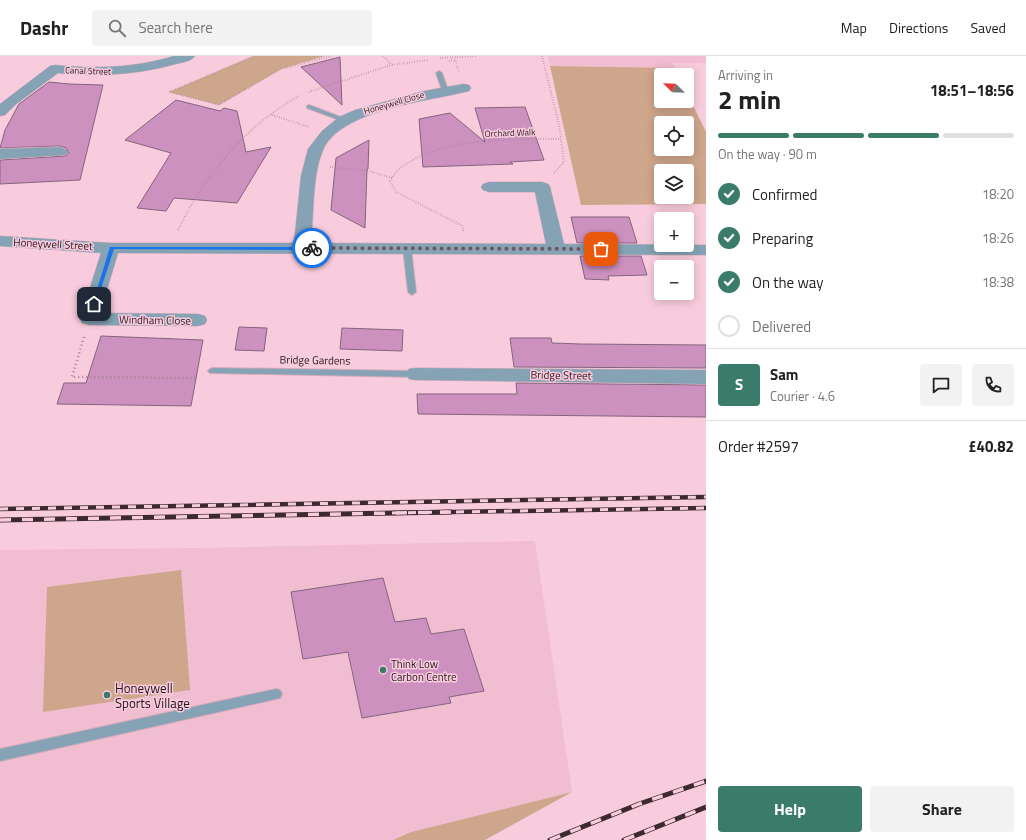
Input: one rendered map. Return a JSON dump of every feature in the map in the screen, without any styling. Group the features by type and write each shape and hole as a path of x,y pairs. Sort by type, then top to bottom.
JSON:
{"street":[{"name":"Canal Street","path":"0,112 10,102 55,69 101,72 125,71 152,67 188,56"},
{"name":"Honeywell Close","path":"302,248 309,176 316,149 327,134 344,120 373,108 445,90 464,88"},
{"path":"0,154 60,152"},
{"path":"489,187 542,187 556,249"},
{"name":"Honeywell Street","path":"0,242 111,248 706,250"},
{"path":"89,319 111,248"},
{"name":"Windham Close","path":"89,319 198,320"},
{"name":"Bridge Street","path":"416,374 706,377"}],"lane":[{"path":"439,73 445,90"},
{"path":"308,107 344,120"},
{"path":"407,248 412,292"},
{"name":"Bridge Gardens","path":"213,370 416,374"},
{"path":"0,755 276,694"}],"path":[{"path":"254,56 169,92 219,105 281,68 332,56"},
{"path":"383,56 391,65"},
{"path":"542,56 559,125 564,162"},
{"path":"271,114 327,134"},
{"name":"Orchard Walk","path":"392,178 398,170 423,155 460,145 491,140 560,138"},
{"path":"312,166 369,171 392,178 390,181 396,192 463,226 466,248"},
{"path":"89,319 72,377 212,378 213,370"}],"shaded area":[{"path":"254,56 325,56 281,69 219,105 169,92"},
{"path":"548,56 706,56 706,63 673,63 675,68 550,66"},
{"path":"550,66 675,68 654,68 654,108 694,107 706,132 706,204 581,205"},
{"name":"Think Low Carbon Centre","path":"535,541 572,792 411,832 393,840 0,840 0,550 197,548"},
{"path":"181,570 190,690 43,712 47,587"},
{"path":"572,792 485,840 393,840 411,832"}],"building":[{"path":"340,57 342,105 301,67"},
{"path":"49,82 103,85 80,180 0,184 0,160 65,156 69,153 66,148 60,146 0,148 5,130 19,104"},
{"path":"176,100 220,111 224,108 237,111 246,152 271,147 237,203 174,198 166,211 137,208 171,153 125,140"},
{"path":"525,107 544,160 510,162 513,164 423,167 419,119 450,113 485,142 475,108"},
{"path":"369,140 365,228 331,210 336,158"},
{"path":"571,217 629,217 637,243 577,243"},
{"path":"580,256 641,256 647,275 608,276 609,280 585,279"},
{"path":"239,327 267,328 264,351 235,350"},
{"path":"342,328 403,330 402,351 340,349"},
{"path":"101,336 203,340 191,406 57,404 64,383 86,383"},
{"path":"510,338 551,338 552,343 706,345 706,368 514,367"},
{"path":"516,383 706,385 706,417 418,414 417,394 517,394"},
{"path":"383,578 395,622 426,618 431,634 464,629 484,691 449,697 451,703 362,718 348,652 303,659 291,592"}],"railway":[{"path":"0,509 706,497"},
{"path":"418,513 706,508"},
{"path":"418,513 451,512"},
{"path":"392,513 418,513"},
{"path":"0,520 418,513"},
{"path":"550,840 639,804 706,781"},
{"path":"624,840 706,807"}],"way so far":[{"path":"312,248 601,249"}],"place":[{"name":"Think Low Carbon Centre","path":"383,670"},
{"name":"Honeywell Sports Village","path":"107,695"}],"route":[{"path":"94,304 111,248 312,248"}]}
